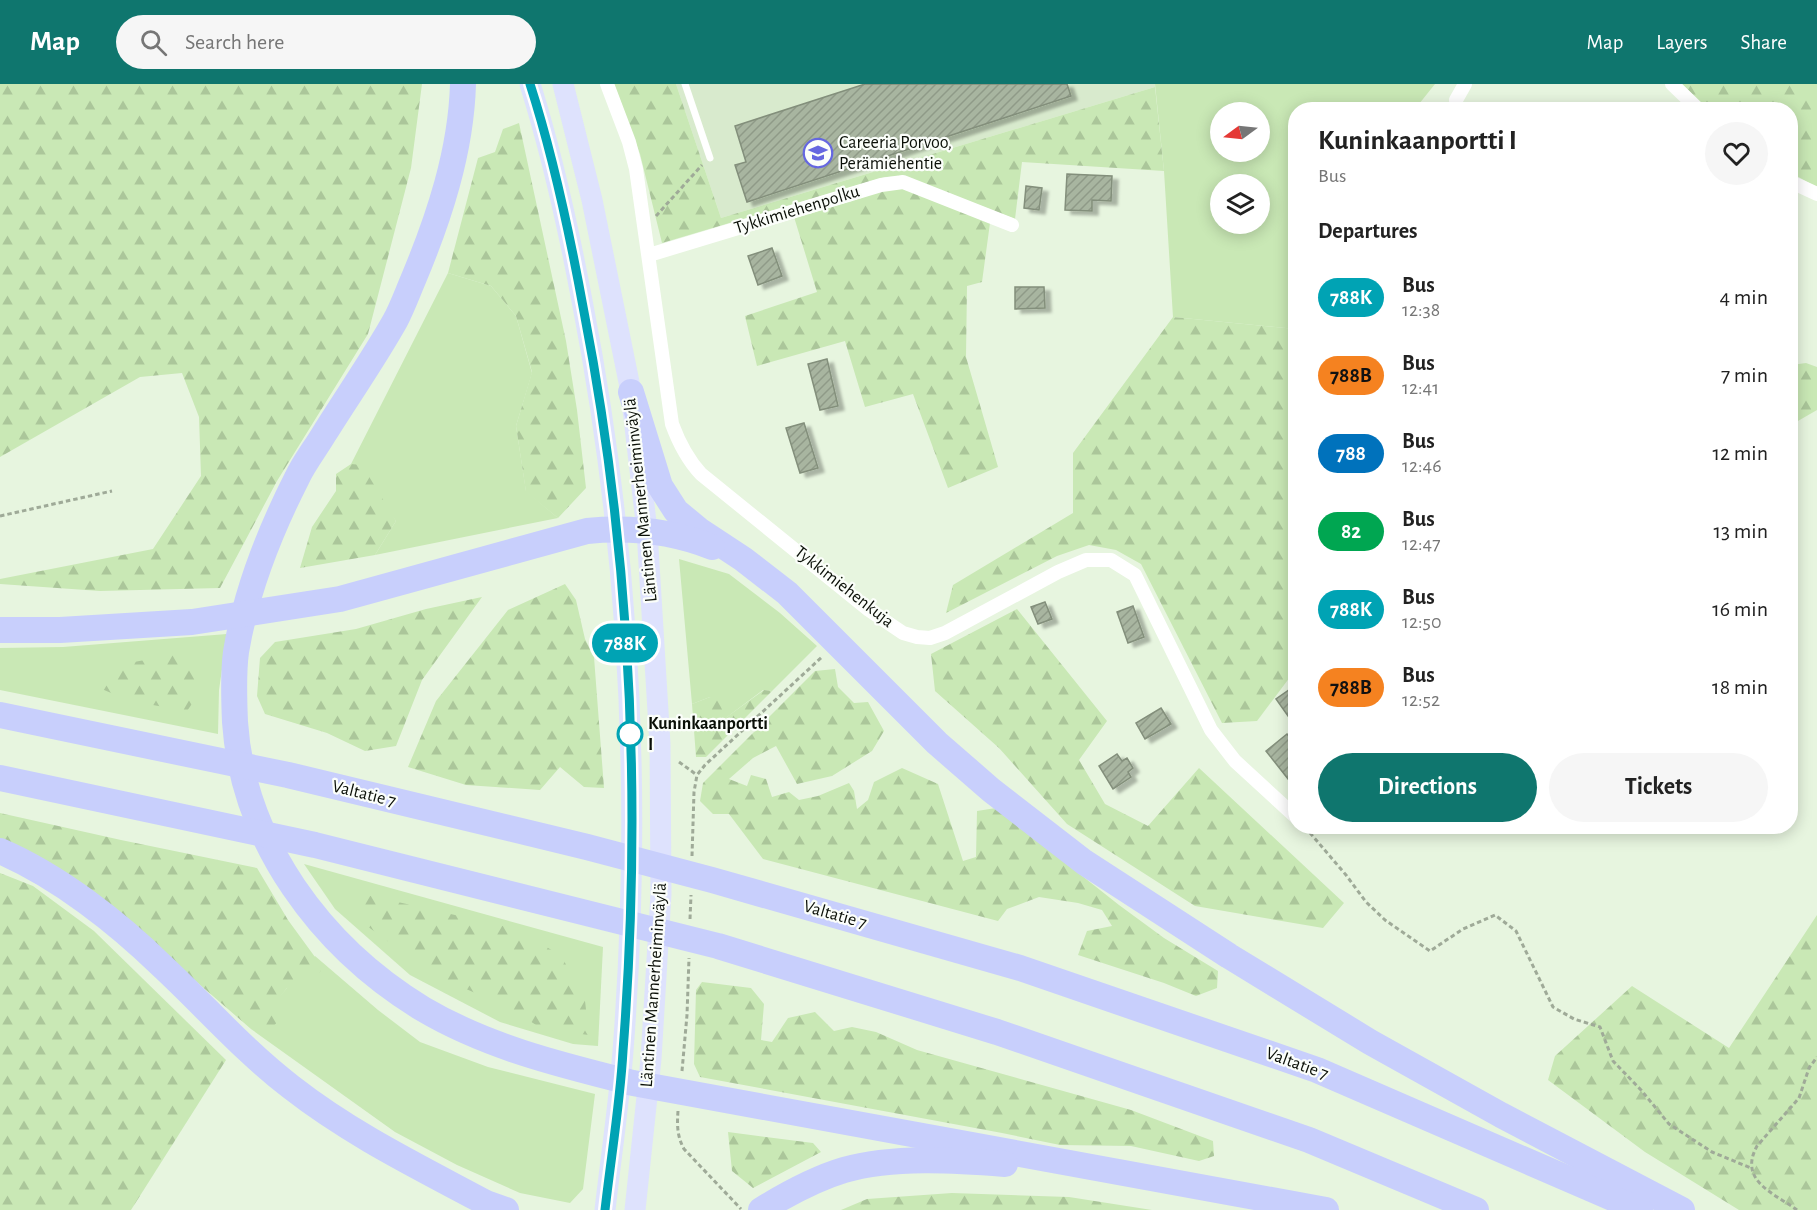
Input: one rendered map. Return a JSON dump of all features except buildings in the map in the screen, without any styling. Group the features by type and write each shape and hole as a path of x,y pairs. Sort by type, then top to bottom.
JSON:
{"highway":[{"path":"463,84 453,162 434,230 396,319 298,476 267,543 247,599 236,655 234,704 237,745 248,795 266,841 287,878 312,913 349,951 380,978 423,1008 469,1032 519,1052 569,1067 686,1094 1326,1210"},
{"path":"631,392 660,486 676,510 699,530 743,559 787,593 937,743 991,790 1084,862 1229,956 1371,1042 1501,1115 1682,1210"},
{"path":"0,630 60,630 192,622 297,606 350,596 587,531 617,528 681,536 743,559"},
{"name":"Valtatie 7","path":"0,715 288,775 587,847 702,883 1020,968 1317,1070 1640,1210"},
{"path":"0,778 315,845 718,946 997,1032 1298,1136 1476,1210"},
{"path":"0,851 85,899 161,964 239,1043 291,1087 352,1131 486,1203 506,1210"},
{"path":"761,1210 792,1191 846,1170 888,1163 942,1161 991,1163 1162,1179"}],"main road":[{"name":"Läntinen Mannerheiminväylä","path":"530,84 543,123 572,244 597,379 617,528 630,712 631,883 623,1052 605,1210"},
{"name":"Läntinen Mannerheiminväylä","path":"563,84 592,200 631,392 647,531 660,744 661,894 651,1059 635,1210"}],"street":[{"name":"Tykkimiehenkuja","path":"607,84 629,142 636,169 672,424 689,461 701,474 869,610 903,633 917,637 930,638 945,633 1058,572 1086,560 1111,560 1135,575 1211,729 1234,761 1288,810"},
{"path":"1456,100 1465,84"},
{"path":"1672,84 1691,102"},
{"name":"Tykkimiehenpolku","path":"649,255 881,185 903,182 1012,225"},
{"path":"1798,185 1817,194"}],"lane":[{"path":"685,84 710,158"}],"path":[{"path":"644,227 665,208 690,177 710,158"},
{"path":"0,516 112,491"},
{"path":"692,862 696,775 830,649"},
{"path":"678,752 678,762 696,775"},
{"path":"1311,834 1372,908 1385,920 1430,951 1463,929 1495,915 1516,931 1553,1007 1574,1019 1600,1027 1613,1061 1669,1124 1712,1152 1751,1167"},
{"path":"690,921 702,883"},
{"path":"689,956 686,1094 677,1127 679,1140 684,1149 742,1210"},
{"path":"1797,1210 1762,1186 1754,1177 1751,1167 1757,1146 1799,1098 1809,1068 1817,1057"}],"shaded area":[{"name":"Careeria Porvoo, Perämiehentie","path":"676,84 1155,84 1155,87 721,218"}],"green space":[{"path":"0,84 422,84 411,168 368,334 277,481 220,588 100,591 0,584 0,579 153,549 201,476 199,417 182,373 140,377 0,457"},
{"path":"614,84 676,84 721,218 1155,87 1164,171 1022,162 1015,219 903,176 885,177 662,243 640,154"},
{"path":"1155,84 1435,84 1421,102 1288,102 1288,328 1173,317 1164,171"},
{"path":"1682,84 1817,84 1817,187 1798,177 1798,102 1701,102"},
{"path":"519,123 566,341 586,488 558,518 526,492 516,426 532,372 516,316 491,286 448,273 478,158 495,152 503,129"},
{"path":"902,187 990,223 982,282 967,286 966,357 998,467 948,488 913,394 865,407 845,341 757,366 745,316 817,292 794,217 882,190"},
{"path":"448,273 491,286 516,316 532,373 516,426 526,491 558,518 375,555 396,521 351,464"},
{"path":"1173,317 1288,328 1288,680 1257,721 1222,723 1141,564 1116,550 1089,545 1057,556 946,613 953,585 1073,513 1073,453"},
{"path":"1806,363 1817,367 1817,410 1798,421 1798,364"},
{"path":"351,464 362,465 396,521 375,555 300,568 312,527 336,491 336,474"},
{"path":"679,559 729,574 780,613 817,646 772,691 763,690 723,720 710,697 692,704"},
{"path":"565,584 576,600 585,639 594,657 604,788 584,787 560,767 540,790 466,785 408,767 436,701 508,610"},
{"path":"482,597 422,680 396,746 365,751 327,733 265,714 257,696 260,658 275,642 356,629 426,609"},
{"path":"1017,609 1107,721 1079,760 1105,804 1148,826 1199,768 1344,903 1323,928 1195,906 1067,824 999,748 935,691 931,654"},
{"path":"227,634 219,690 218,734 0,690 0,648 63,647"},
{"path":"188,652 205,685 187,711 130,701 90,684 134,662"},
{"path":"835,669 838,687 854,703 868,702 884,731 872,751 832,776 797,784 776,746 753,758 729,779 747,786 751,775 766,779 772,797 789,792 799,800 818,796 849,783 854,791 857,809 868,800 874,782 902,768 938,784 963,861 976,857 977,811 996,808 1119,905 1164,938 1218,971 1217,988 1196,996 1078,955 1087,931 1112,926 1102,910 1078,903 1039,897 1007,909 998,921 763,859 729,814 713,814 700,801 703,783 815,671"},
{"path":"764,690 772,691 706,757 696,757 692,704 710,697 720,700 724,719"},
{"path":"0,813 257,868 288,920 323,968 310,984 287,988 275,1003 281,1018 269,1031 251,1029 109,906 0,846"},
{"path":"304,864 603,947 598,1046 573,1044 500,1022 410,975 335,909"},
{"path":"0,873 33,886 94,931 226,1060 131,1210 0,1210"},
{"path":"345,890 521,930 562,957 585,1001 589,1035 542,1029 512,1009 432,974 363,923"},
{"path":"1817,915 1817,1210 1739,1210 1645,1152 1548,1080 1555,1056 1632,986 1729,1048"},
{"path":"315,956 378,1010 420,1042 488,1067 595,1094 583,1189 570,1203 520,1193 457,1165 395,1132 251,1029"},
{"path":"702,982 751,988 764,1004 761,1040 772,1042 788,1018 815,1012 834,1031 852,1027 876,1032 917,1050 1131,1110 1213,1141 1214,1156 1199,1161 1131,1146 1060,1145 700,1077 694,1064 696,990"},
{"path":"728,1132 813,1143 821,1152 753,1188 732,1171"},
{"path":"952,1193 1069,1197 1152,1210 841,1210 867,1199"}],"bus line":[{"name":"788K","path":"530,84 543,123 572,244 597,379 617,528 630,712 631,883 623,1052 605,1210"}],"place":[{"name":"Careeria Porvoo, Perämiehentie","path":"818,153"},
{"name":"Kuninkaanportti I","path":"630,734"}]}
